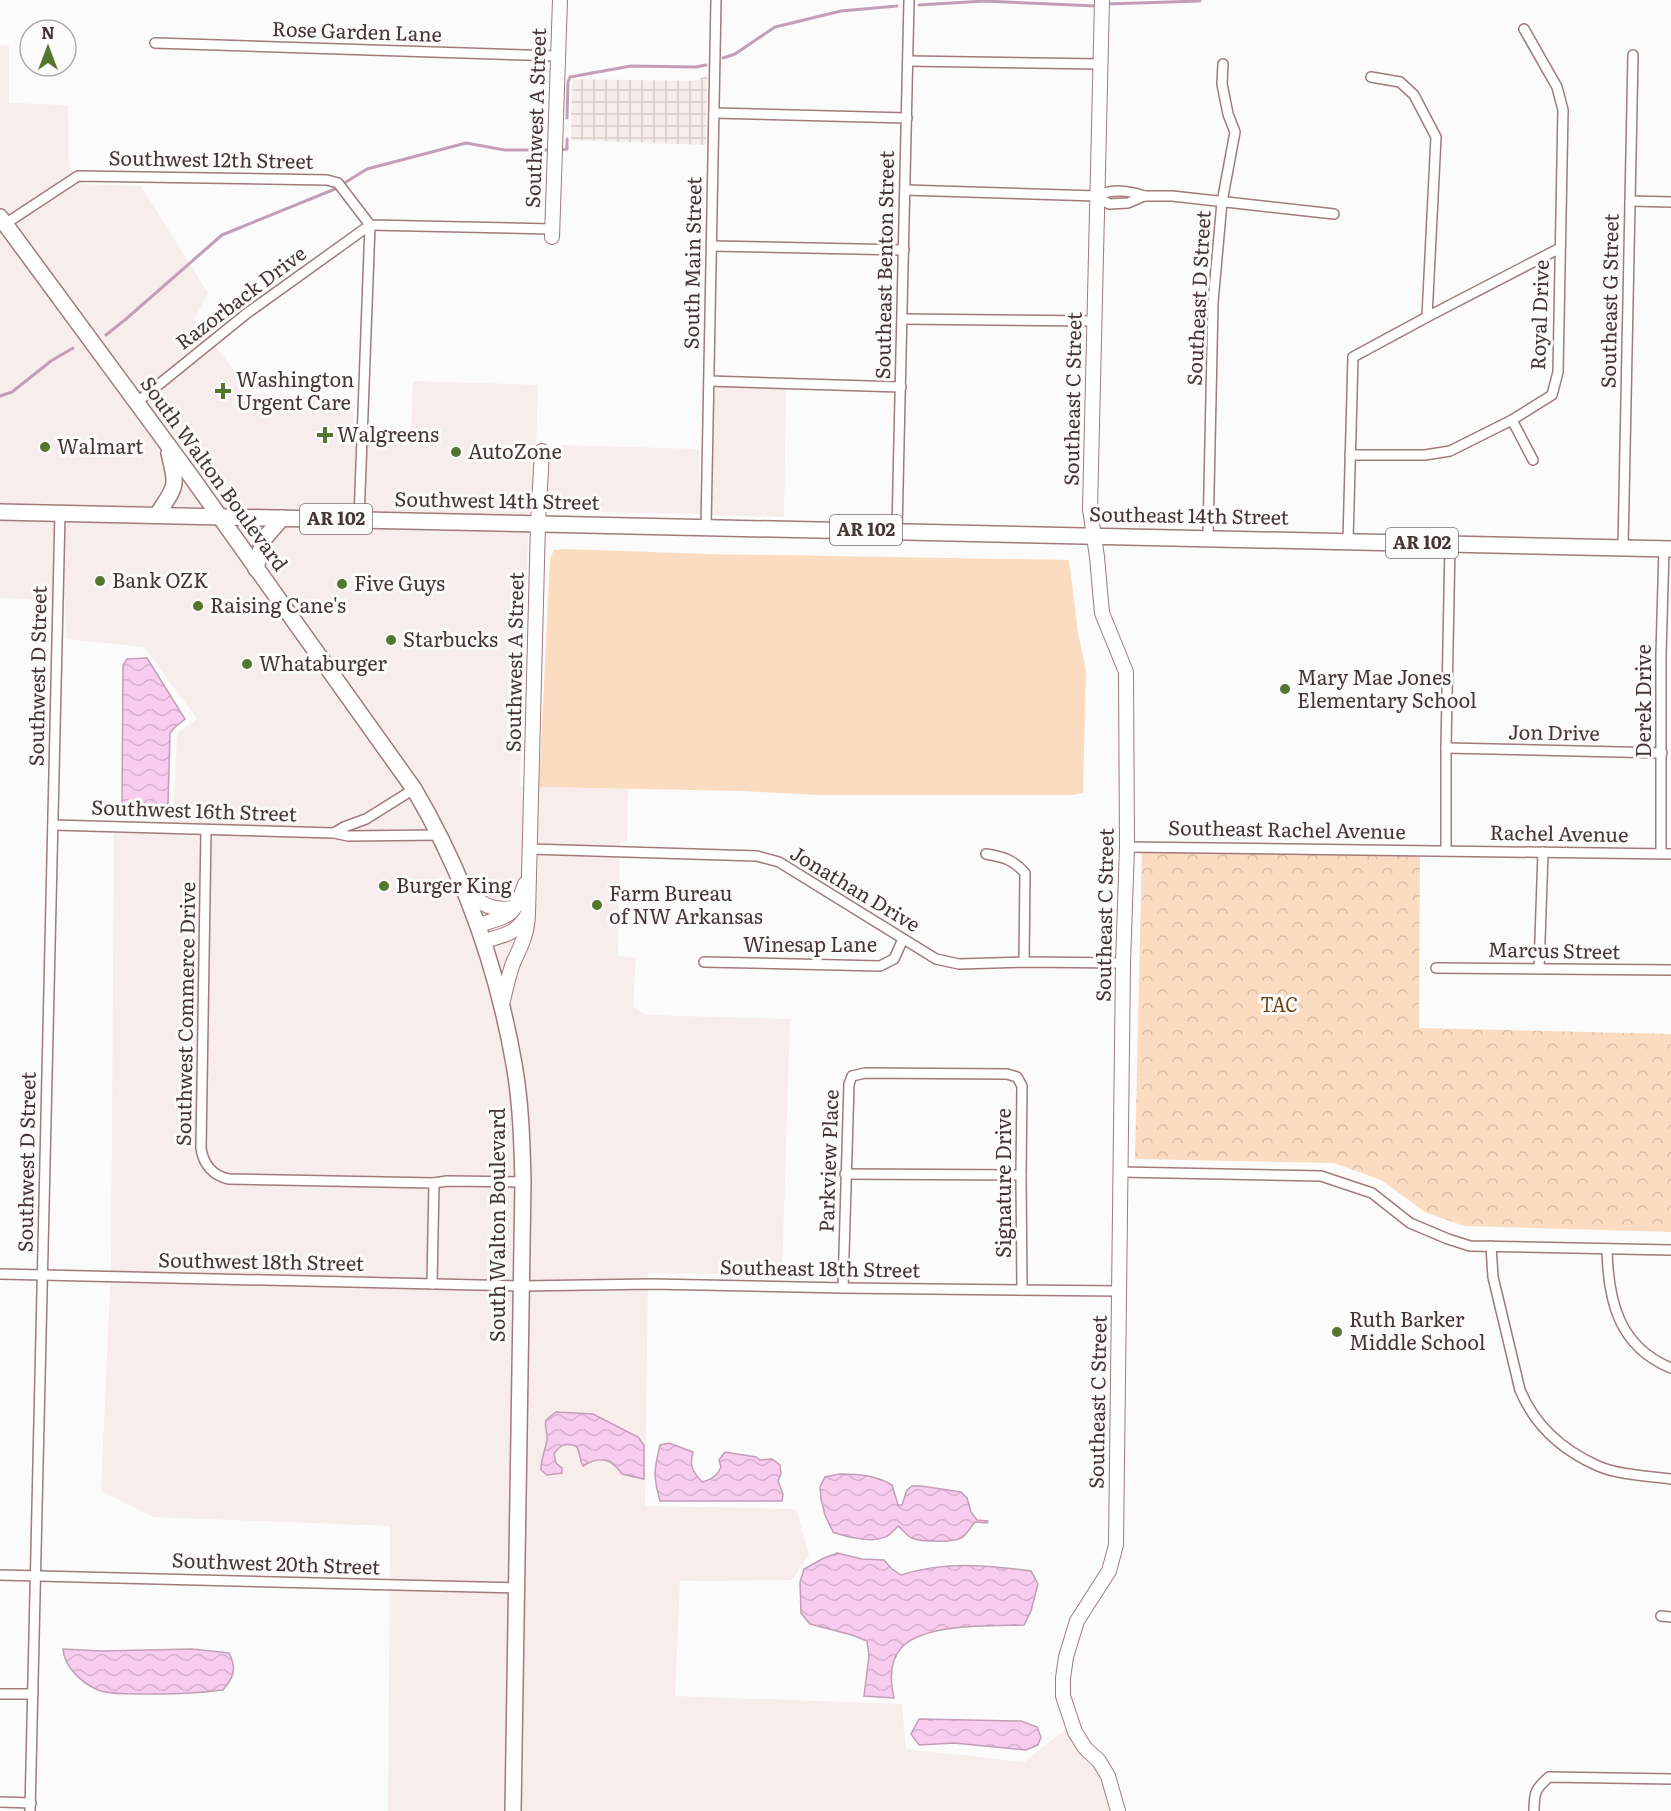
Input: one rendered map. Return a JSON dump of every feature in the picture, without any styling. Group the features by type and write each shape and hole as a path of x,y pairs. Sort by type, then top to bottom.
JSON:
{"main road":[{"name":"South Walton Boulevard","path":"3,220 414,789 439,835 479,925 502,1004 514,1064 519,1102 523,1182 513,1811"},
{"path":"157,516 172,494 175,485 175,475 167,445"},
{"name":"Southwest 14th Street","path":"0,512 706,527"},
{"path":"256,569 263,540 282,518"},
{"name":"Southeast 14th Street","path":"706,527 1667,549"}],"street":[{"name":"Southwest A Street","path":"552,233 560,0"},
{"name":"South Main Street","path":"706,527 717,0"},
{"name":"Southeast Benton Street","path":"897,531 909,0"},
{"name":"Southeast C Street","path":"1102,0 1090,509 1102,613 1126,672 1127,847 1123,963 1116,1545 1109,1571 1077,1621 1066,1658 1063,1696 1075,1732 1085,1748 1099,1761 1108,1776 1118,1811"},
{"name":"Royal Drive","path":"1350,454 1425,455 1450,451 1512,420 1552,395 1558,372 1563,110 1557,87 1524,29"},
{"name":"Rose Garden Lane","path":"155,44 558,56"},
{"name":"Southeast G Street","path":"1623,548 1633,55"},
{"path":"908,61 1100,64"},
{"name":"Southeast D Street","path":"1208,538 1213,302 1222,202 1235,132 1228,114 1222,84 1223,64"},
{"path":"1371,77 1401,82 1414,95 1436,137 1427,317"},
{"path":"714,113 907,118"},
{"name":"Southwest 12th Street","path":"3,220 78,176 127,176 327,180 338,183 370,225"},
{"path":"905,190 1097,196 1107,191 1135,192 1144,196 1172,196 1335,214"},
{"path":"1630,201 1671,202"},
{"path":"359,519 370,225 552,233"},
{"name":"Razorback Drive","path":"136,403 246,314 370,225"},
{"path":"712,246 904,250"},
{"path":"1348,541 1353,357 1560,248"},
{"path":"902,319 1094,321"},
{"path":"710,381 901,387"},
{"path":"1512,420 1533,460"},
{"name":"Southwest A Street","path":"502,1004 514,962 527,931 542,451"},
{"name":"Southwest D Street","path":"30,1807 60,513"},
{"path":"1446,850 1450,544"},
{"name":"Derek Drive","path":"1666,854 1662,753 1667,549"},
{"name":"Jon Drive","path":"1446,748 1662,753"},
{"name":"Southwest 16th Street","path":"334,833 366,819 414,789"},
{"name":"Southwest 16th Street","path":"53,825 334,833 348,836 439,835"},
{"name":"Southwest Commerce Drive","path":"206,830 201,1148 206,1163 214,1173 229,1179 434,1183 447,1181 523,1182"},
{"name":"Southeast Rachel Avenue","path":"1127,847 1446,850"},
{"name":"Jonathan Drive","path":"530,849 757,856 779,862 936,960 959,963 1123,963"},
{"name":"Rachel Avenue","path":"1446,850 1666,854"},
{"path":"1539,969 1543,852"},
{"path":"986,854 1001,856 1015,862 1025,873 1024,962"},
{"name":"Southwest A Street","path":"515,908 529,874"},
{"path":"465,890 483,904 498,910 515,908"},
{"path":"479,925 508,915 515,908"},
{"path":"484,941 514,932 528,914"},
{"name":"Winesap Lane","path":"704,962 880,966 894,959 903,939"},
{"name":"Marcus Street","path":"1436,968 1671,970"},
{"name":"Parkview Place","path":"843,1288 845,1174 849,1084 852,1076 865,1073 1007,1074 1017,1077"},
{"name":"Signature Drive","path":"1017,1077 1022,1086 1022,1290"},
{"path":"1120,1172 1321,1176 1372,1193 1410,1223 1470,1245 1671,1250"},
{"path":"845,1174 1021,1175"},
{"path":"432,1284 434,1183"},
{"path":"1491,1246 1493,1277 1520,1390 1536,1420 1558,1441 1599,1467 1623,1473 1671,1479"},
{"path":"1607,1249 1608,1280 1619,1322 1636,1347 1659,1364 1671,1368"},
{"name":"Southwest 18th Street","path":"0,1274 521,1286"},
{"name":"Southeast 18th Street","path":"521,1286 652,1284 1119,1291"},
{"name":"Southwest 20th Street","path":"0,1575 516,1588"},
{"path":"0,1694 33,1694"},
{"path":"1534,1811 1534,1794 1539,1785 1549,1777 1671,1779"},
{"path":"0,1802 30,1807"}],"shaded area":[{"path":"0,45 9,46 9,103 68,105 69,166 82,184 141,186 208,293 194,319 253,394 353,399 353,443 411,442 413,381 538,385 536,447 557,445 699,449 700,514 529,511 520,786 628,789 627,841 620,842 618,956 636,957 633,1006 646,1015 790,1019 782,1275 648,1273 645,1506 796,1509 809,1555 792,1580 680,1581 675,1696 902,1704 906,1749 1024,1762 1066,1729 1097,1769 1109,1811 388,1811 390,1526 153,1517 101,1491 111,1267 114,821 173,825 177,733 197,719 144,647 66,639 65,601 0,598"},
{"path":"707,76 706,145 571,140 572,79 694,81"},
{"path":"714,383 786,386 784,517 712,515"}],"green space":[{"path":"554,550 710,554 1069,560 1078,633 1086,671 1083,793 1072,795 819,795 539,787 550,558"},
{"name":"TAC","path":"1142,847 1420,850 1419,1028 1671,1034 1671,1232 1464,1226 1425,1212 1381,1180 1334,1163 1135,1159"}],"water":[{"path":"147,658 185,719 170,733 168,804 161,811 122,807 123,665 127,659"},
{"path":"556,1412 593,1414 638,1437 644,1445 644,1479 622,1474 614,1465 605,1460 595,1460 583,1466 576,1446 569,1445 561,1446 554,1454 556,1463 562,1468 562,1473 547,1475 541,1470 547,1440 546,1420"},
{"path":"669,1443 693,1452 691,1461 693,1468 702,1482 718,1473 721,1467 719,1460 725,1452 756,1457 760,1460 772,1459 780,1465 781,1474 778,1481 783,1494 782,1501 660,1501 655,1479 656,1461 660,1445"},
{"path":"839,1474 867,1476 892,1485 898,1505 902,1505 907,1490 912,1486 961,1492 967,1498 971,1512 977,1520 988,1521 987,1523 975,1522 963,1537 946,1541 912,1538 898,1526 888,1535 875,1539 860,1539 839,1534 833,1532 825,1515 820,1487 825,1477"},
{"path":"837,1553 862,1559 884,1560 901,1575 949,1566 998,1567 1031,1571 1038,1584 1031,1611 1024,1625 960,1627 928,1633 914,1639 903,1646 895,1658 891,1678 894,1698 864,1696 869,1656 867,1641 810,1624 801,1613 800,1582 804,1569"},
{"path":"63,1649 102,1651 192,1649 229,1653 234,1668 230,1681 223,1690 171,1694 108,1693 80,1679 70,1668"},
{"path":"919,1719 1021,1721 1037,1727 1041,1737 1038,1745 1026,1750 954,1743 919,1745 911,1734"}],"waterway":[{"path":"919,5 984,1 1096,6"},
{"path":"1107,4 1200,1"},
{"path":"723,58 735,54 775,27 841,11 897,6"},
{"path":"567,118 570,77 631,66 696,67 706,65"},
{"path":"561,150 567,149 567,139"},
{"path":"346,182 367,169 466,143 505,150 548,150"},
{"path":"106,335 222,235 335,189"},
{"path":"0,396 12,392 51,361 73,348"}],"place":[{"name":"Washington Urgent Care","path":"223,391"},
{"name":"Walgreens","path":"325,435"},
{"name":"Walmart","path":"45,447"},
{"name":"AutoZone","path":"456,452"},
{"name":"Bank OZK","path":"100,581"},
{"name":"Five Guys","path":"342,584"},
{"name":"Raising Cane's","path":"198,606"},
{"name":"Starbucks","path":"391,640"},
{"name":"Whataburger","path":"247,664"},
{"name":"Mary Mae Jones Elementary School","path":"1285,689"},
{"name":"Burger King","path":"384,886"},
{"name":"Farm Bureau of NW Arkansas","path":"597,905"},
{"name":"Ruth Barker Middle School","path":"1337,1332"}]}
